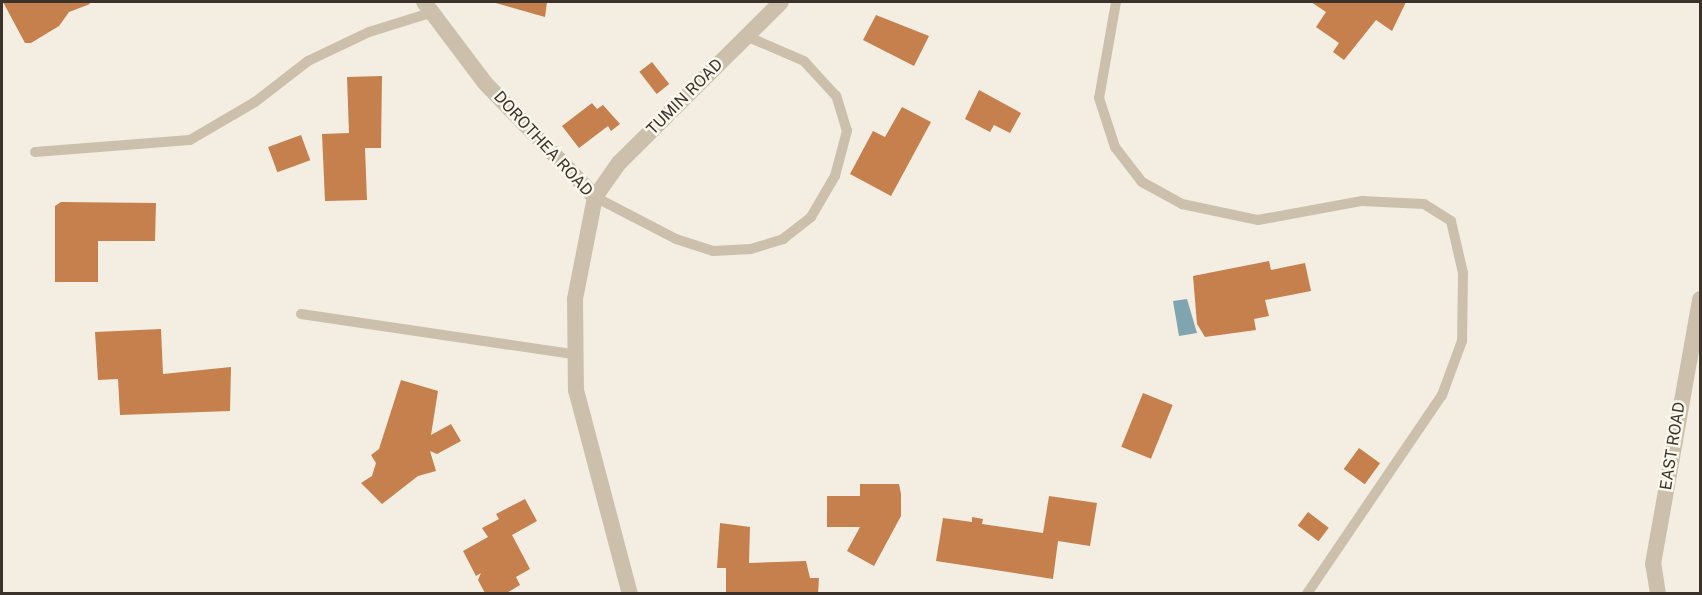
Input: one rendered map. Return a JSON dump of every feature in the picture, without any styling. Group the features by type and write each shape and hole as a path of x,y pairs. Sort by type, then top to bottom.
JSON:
{"street":[{"path":"427,7 443,2"},
{"name":"TUMIN ROAD","path":"595,197 619,163 781,2"},
{"name":"DOROTHEA ROAD","path":"427,7 485,83 595,197 579,266 573,354 576,390 630,594"},
{"name":"EAST ROAD","path":"1658,594 1653,564 1701,299"}],"lane":[{"path":"1116,2 1099,98 1114,147 1142,182 1182,204 1258,220 1362,201 1425,204 1451,221 1464,273 1462,341 1442,395 1307,594"},
{"path":"35,152 190,141 255,102 308,62 427,7"},
{"path":"595,197 676,239 713,251 751,249 783,239 811,217 835,176 847,131 836,96 804,61 747,36"},
{"path":"301,314 573,354"}],"water":[{"path":"1187,299 1197,333 1179,336 1173,301"}],"building":[{"path":"3,2 88,2 90,4 69,12 59,26 31,43 25,43"},
{"path":"492,2 547,2 545,17"},
{"path":"1311,2 1406,2 1392,31 1376,20 1344,60 1333,52 1339,43 1316,27 1326,12"},
{"path":"876,15 929,36 914,66 863,40"},
{"path":"652,62 669,84 657,94 639,72"},
{"path":"382,76 381,148 365,148 367,200 325,201 322,134 349,133 347,77"},
{"path":"979,90 1021,113 1010,133 994,125 990,132 965,119"},
{"path":"592,103 597,109 603,105 620,124 611,131 608,126 579,148 562,126"},
{"path":"902,107 931,122 891,196 850,174 873,131 885,137"},
{"path":"301,135 310,160 277,172 268,147"},
{"path":"61,202 156,203 155,241 98,241 98,282 55,282 55,206"},
{"path":"1269,261 1271,270 1305,263 1311,291 1265,300 1269,316 1254,319 1256,330 1205,337 1197,324 1193,276"},
{"path":"161,329 163,374 231,367 230,411 120,415 118,379 98,380 95,332"},
{"path":"401,380 438,391 431,435 451,424 461,441 437,454 430,451 436,471 418,476 382,504 361,483 372,476 376,463 371,455 379,449"},
{"path":"1143,393 1173,405 1151,459 1121,447"},
{"path":"1359,448 1380,463 1365,484 1344,469"},
{"path":"860,484 899,484 901,494 901,516 874,566 847,551 860,527 827,527 827,496 860,496"},
{"path":"1049,496 1097,503 1090,546 1058,541 1053,579 936,561 943,518 972,522 972,517 983,519 982,524 1043,533"},
{"path":"525,499 537,521 512,535 530,569 516,577 520,585 505,594 485,593 478,580 481,573 476,576 463,551 488,537 482,528 499,519 496,514"},
{"path":"1308,512 1329,528 1319,541 1298,526"},
{"path":"720,523 750,527 749,563 806,561 810,578 819,578 818,594 726,594 726,568 717,568"}]}
